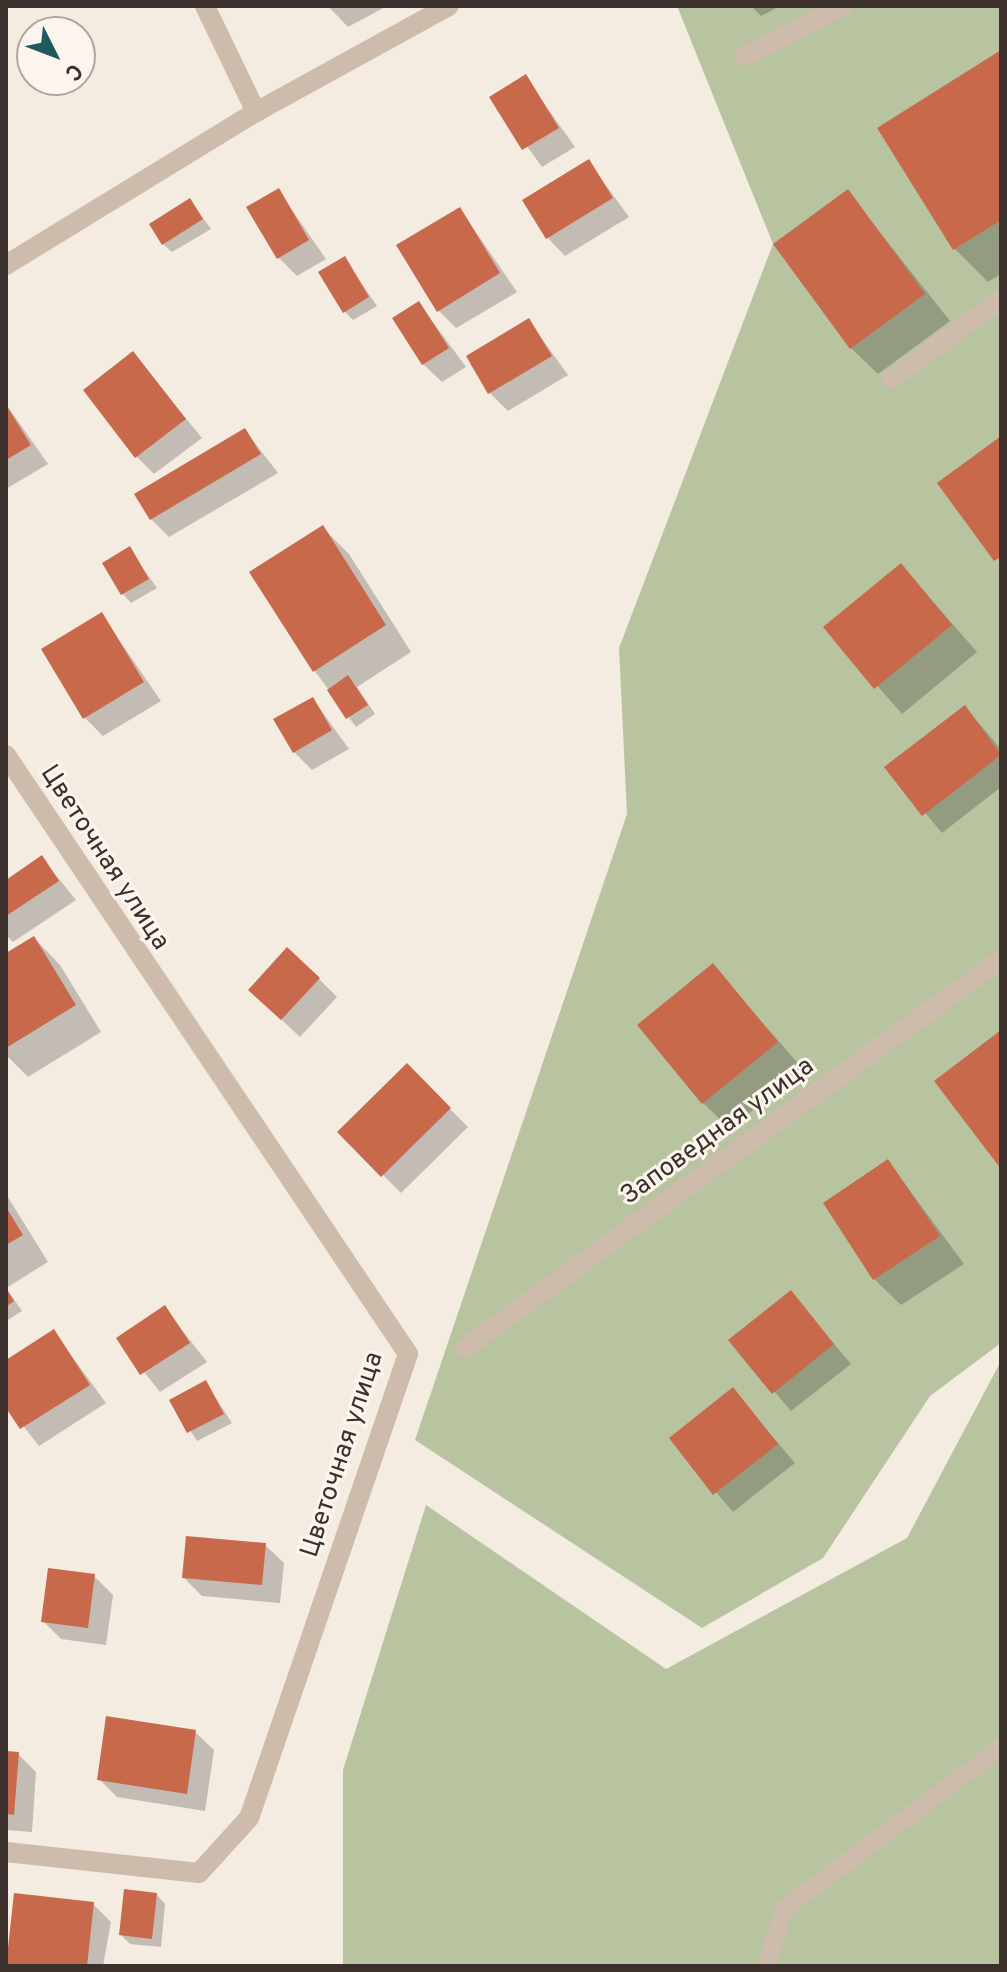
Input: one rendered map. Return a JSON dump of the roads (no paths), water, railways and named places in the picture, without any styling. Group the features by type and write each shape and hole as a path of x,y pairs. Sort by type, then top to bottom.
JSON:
{"street":[{"path":"205,6 256,112"},
{"path":"6,265 256,112 449,6"},
{"path":"745,56 843,6"},
{"path":"891,379 1001,299"},
{"name":"Цветочная улица","path":"6,755 408,1354 249,1818 199,1873 6,1852"},
{"name":"Заповедная улица","path":"465,1348 1001,959"}],"lane":[{"path":"766,1966 784,1909 1001,1747"}]}
